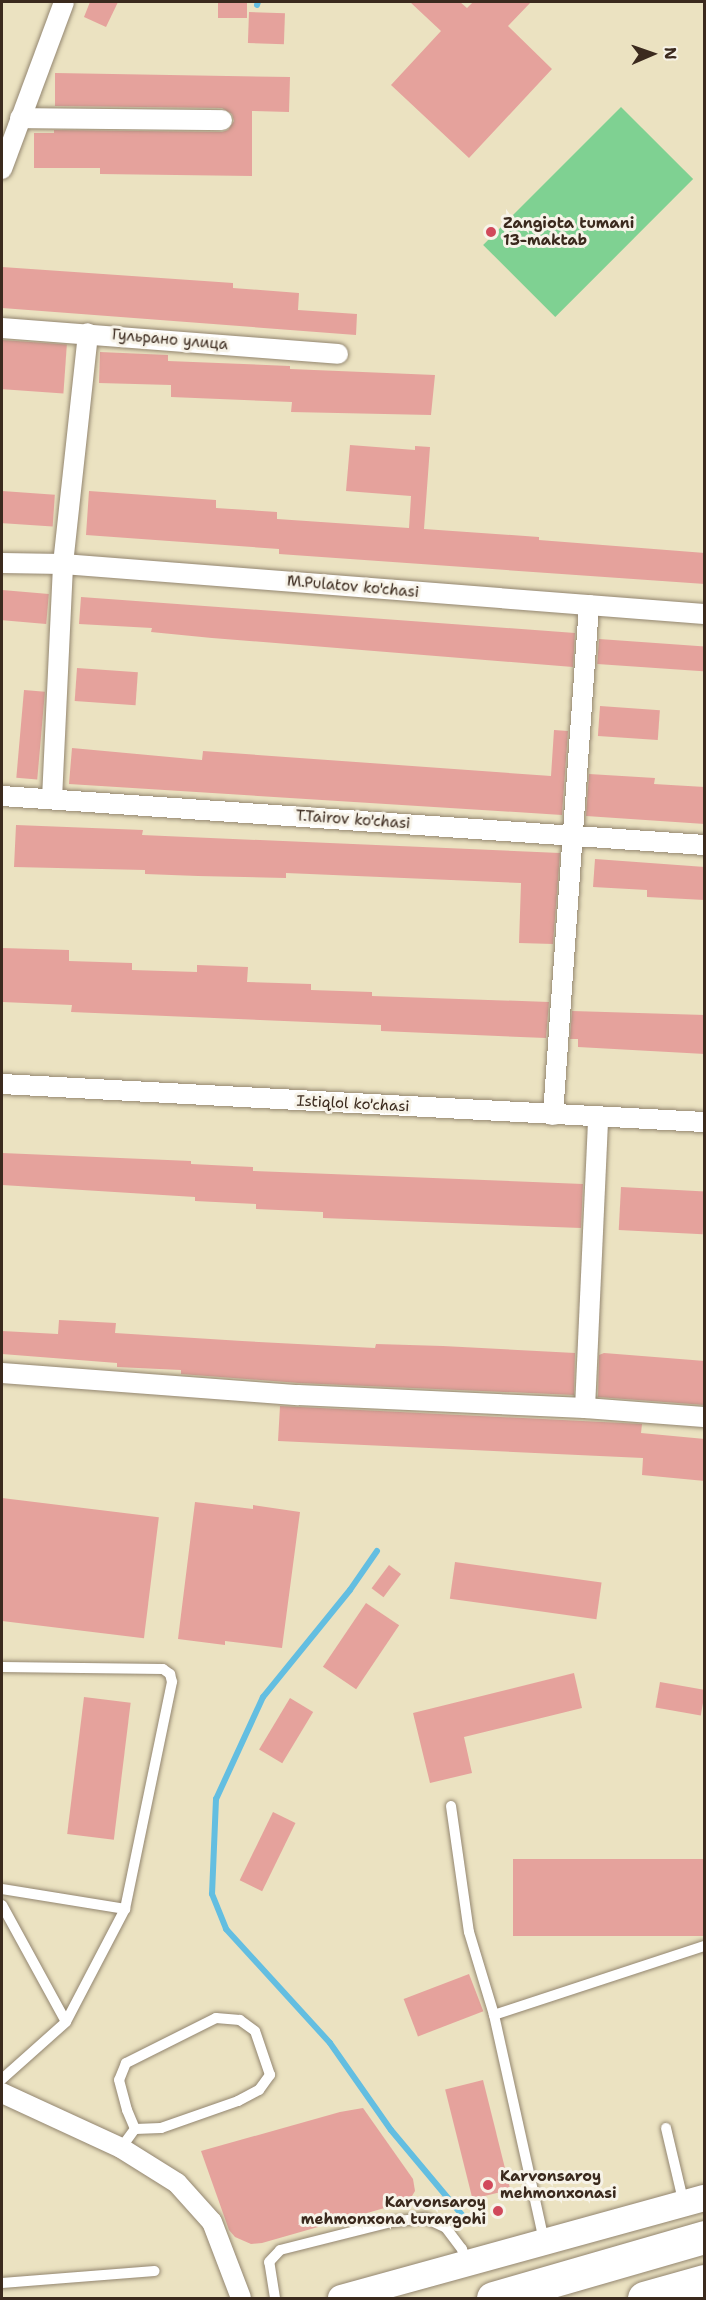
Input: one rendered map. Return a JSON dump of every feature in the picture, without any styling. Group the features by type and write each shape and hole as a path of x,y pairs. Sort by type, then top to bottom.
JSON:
{"highway":[{"path":"493,2298 705,2237"},
{"path":"644,2298 705,2281"}],"street":[{"path":"2,169 6,148 20,118 64,2"},
{"path":"20,118 222,120"},
{"name":"Гульрано улица","path":"2,328 338,354"},
{"path":"52,799 63,564 88,333"},
{"name":"M.Pulatov ko'chasi","path":"2,563 63,564 705,615"},
{"path":"553,1115 589,605"},
{"name":"T.Tairov ko'chasi","path":"2,796 705,845"},
{"name":"Istiqlol ko'chasi","path":"2,1084 705,1122"},
{"path":"585,1408 598,1118"},
{"path":"2,1374 297,1395 585,1408 705,1417"},
{"path":"2,2093 121,2148 177,2183 212,2222 241,2298"},
{"path":"341,2298 545,2244 695,2201"}],"lane":[{"path":"2,1667 163,1669 170,1674 172,1682 125,1910 66,2022 2,2079"},
{"path":"451,1806 469,1932 494,2015 545,2244"},
{"path":"2,1889 125,1910"},
{"path":"2,1905 66,2022"},
{"path":"494,2015 705,1946"},
{"path":"216,2018 240,2020 255,2031 270,2075 259,2090 238,2101 161,2128 135,2129 119,2080 126,2063 216,2018"},
{"path":"666,2128 695,2201"},
{"path":"121,2148 135,2129"},
{"path":"275,2298 269,2262 280,2250 391,2222 425,2217 446,2228 462,2249 467,2265"},
{"path":"2,2283 155,2271"}],"green space":[{"path":"621,107 693,179 555,317 483,245"}],"building":[{"path":"90,2 118,2 106,27 84,17"},
{"path":"218,2 247,2 247,18 218,18"},
{"path":"410,2 460,2 467,8 473,2 531,2 508,26 552,69 469,158 391,85 441,31"},
{"path":"249,12 285,13 284,44 248,43"},
{"path":"55,73 290,77 289,112 252,111 252,176 100,174 100,168 34,168 34,133 54,133 54,130 222,132 228,130 234,121 232,114 222,108 55,106"},
{"path":"2,267 233,283 233,288 299,293 298,310 357,314 356,335 2,308"},
{"path":"2,340 67,345 63,393 2,389"},
{"path":"100,352 168,355 168,361 435,375 431,415 291,412 292,402 171,397 171,385 99,383"},
{"path":"350,445 415,450 415,446 430,447 424,529 539,537 539,540 705,553 705,584 279,554 279,549 86,535 89,491 216,500 216,508 277,512 277,519 409,528 411,496 346,491"},
{"path":"2,491 55,495 53,527 2,523"},
{"path":"2,590 49,594 46,624 2,620"},
{"path":"81,597 575,633 573,667 212,638 151,632 152,628 79,624"},
{"path":"599,639 704,646 703,671 597,664"},
{"path":"77,668 138,672 136,705 75,701"},
{"path":"24,690 45,692 37,779 16,778"},
{"path":"600,706 660,710 658,740 598,736"},
{"path":"554,730 568,731 562,815 69,784 72,748 202,760 203,751 551,776"},
{"path":"589,774 655,778 654,784 705,787 705,824 586,816"},
{"path":"16,825 143,830 142,835 560,853 553,944 519,943 521,883 286,873 286,878 198,876 145,874 145,870 14,867"},
{"path":"595,859 705,867 705,900 647,897 647,890 593,887"},
{"path":"2,948 69,950 69,961 132,963 132,970 197,972 197,965 248,967 247,982 311,984 311,990 372,992 372,996 549,1002 546,1038 381,1031 381,1025 71,1012 72,1005 2,1002"},
{"path":"572,1011 705,1015 705,1054 578,1047 578,1039 570,1039"},
{"path":"2,1153 191,1161 191,1164 253,1167 253,1171 583,1184 581,1228 323,1218 323,1212 256,1209 256,1204 195,1201 195,1197 2,1185"},
{"path":"621,1187 704,1191 703,1234 619,1230"},
{"path":"59,1320 116,1323 115,1333 375,1348 376,1344 575,1353 574,1395 299,1383 181,1374 181,1370 117,1367 117,1363 2,1354 2,1331 58,1334"},
{"path":"604,1353 705,1361 705,1405 598,1397 599,1355"},
{"path":"280,1406 642,1424 641,1433 705,1439 705,1481 642,1475 643,1458 278,1441"},
{"path":"2,1498 159,1517 144,1638 2,1621"},
{"path":"195,1502 253,1509 253,1505 300,1512 282,1648 225,1641 225,1645 178,1639"},
{"path":"455,1562 602,1583 596,1619 450,1599"},
{"path":"389,1565 401,1574 384,1597 372,1588"},
{"path":"366,1603 399,1625 356,1689 323,1667"},
{"path":"574,1673 582,1708 464,1737 472,1773 430,1783 413,1713"},
{"path":"660,1682 704,1690 701,1716 655,1708"},
{"path":"84,1697 131,1703 114,1840 67,1834"},
{"path":"290,1698 313,1712 282,1763 259,1749"},
{"path":"273,1812 295,1823 262,1891 240,1880"},
{"path":"513,1859 704,1859 704,1936 513,1936"},
{"path":"469,1974 483,2011 418,2036 404,1999"},
{"path":"483,2080 510,2190 472,2199 445,2089"},
{"path":"363,2108 413,2179 415,2191 409,2201 262,2243 251,2244 235,2237 229,2230 201,2151 340,2112"}],"waterway":[{"path":"377,1551 350,1590 263,1697 216,1799 212,1894 226,1929 330,2043 391,2130 467,2221"}],"place":[{"name":"Zangiota tumani 13-maktab","path":"491,232"},
{"name":"Karvonsaroy mehmonxonasi","path":"488,2185"},
{"name":"Karvonsaroy mehmonxona turargohi","path":"498,2211"}]}
